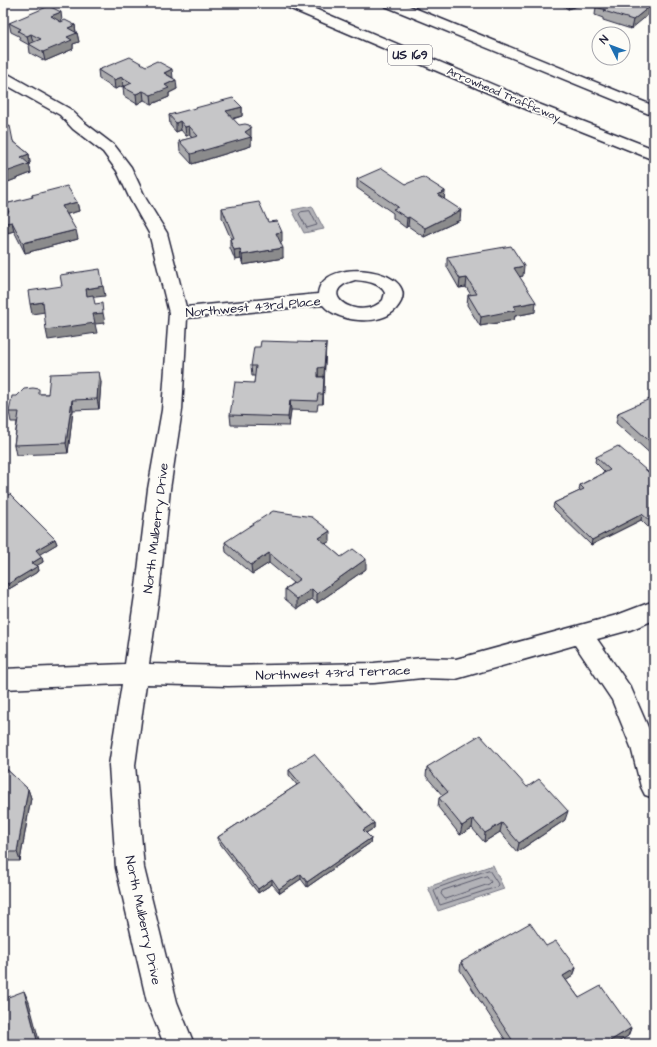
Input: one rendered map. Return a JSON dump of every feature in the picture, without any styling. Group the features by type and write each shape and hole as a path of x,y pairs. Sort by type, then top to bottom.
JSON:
{"main road":[{"name":"Arrowhead Trafficway","path":"289,3 531,106 654,155"},
{"path":"390,3 654,111"},
{"name":"North Mulberry Drive","path":"3,77 65,112 109,149 125,170 138,199 158,233 178,313 172,410 159,489 147,595 122,765 130,868 162,1002 179,1044"},
{"path":"609,93 654,107"},
{"path":"531,106 654,170"},
{"name":"Northwest 43rd Place","path":"178,313 327,300"},
{"name":"Northwest 43rd Terrace","path":"3,679 135,674 243,675 374,673 422,668 456,669 622,623 654,610"},
{"path":"581,635 622,694 644,748 654,787"}],"water":[{"path":"312,206 324,229 304,233 292,210"},
{"path":"493,865 504,889 438,911 428,887"}],"building":[{"path":"601,3 654,3 633,20 596,7"},
{"path":"49,6 61,12 51,16 61,22 65,20 75,25 68,28 77,33 67,37 72,40 43,52 29,44 41,39 31,34 27,36 18,31 21,29 9,23"},
{"path":"130,57 146,66 157,61 172,69 164,73 176,80 165,85 169,88 151,95 143,91 136,94 123,87 132,83 122,77 114,80 98,70"},
{"path":"233,98 242,107 226,111 239,125 249,125 251,128 245,132 251,137 191,154 179,141 198,136 189,126 185,127 180,121 176,123 169,115"},
{"path":"10,126 13,141 29,154 21,157 29,164 6,172 3,169 3,128"},
{"path":"382,168 406,184 423,177 445,191 438,195 461,210 425,228 409,217 407,218 393,209 398,207 357,179"},
{"path":"67,186 77,202 62,206 76,230 23,243 12,222 5,223 3,213 9,212 5,204"},
{"path":"259,202 268,222 277,221 282,232 276,233 283,248 242,255 240,249 234,250 230,239 234,238 222,208"},
{"path":"511,246 524,266 514,268 536,302 514,306 516,310 481,317 468,295 477,294 467,278 460,279 447,257"},
{"path":"100,269 103,286 86,289 87,296 93,295 95,304 102,303 103,313 93,314 95,323 46,330 43,302 30,304 28,291 62,286 60,275"},
{"path":"261,341 326,343 324,367 318,368 318,377 324,377 323,394 318,394 317,401 290,400 288,417 230,415 235,382 254,383 256,366 251,366 254,347 260,347"},
{"path":"99,372 97,399 72,400 66,443 14,445 19,412 9,412 12,396 17,396 24,389 33,388 39,389 39,394 48,394 50,374"},
{"path":"652,398 654,399 654,445 618,413"},
{"path":"618,446 654,477 654,521 651,522 642,514 592,540 554,503 584,489 580,485 610,470 596,457"},
{"path":"10,494 55,539 36,550 42,557 32,563 38,566 8,584 3,579 3,497"},
{"path":"273,511 312,517 330,531 319,538 341,557 353,549 366,559 317,594 312,589 297,599 285,589 300,579 269,553 251,565 225,542"},
{"path":"480,735 527,787 539,779 568,811 519,843 502,823 485,833 473,819 462,826 439,798 448,792 427,767"},
{"path":"314,754 374,823 363,830 371,838 307,882 301,874 279,889 272,879 258,889 218,837 300,783 289,770"},
{"path":"3,766 28,789 17,852 3,852"},
{"path":"530,923 546,946 556,941 576,968 563,976 579,998 601,986 631,1028 605,1044 515,1044 461,962"},
{"path":"24,991 38,1044 3,1044 3,999"}]}
